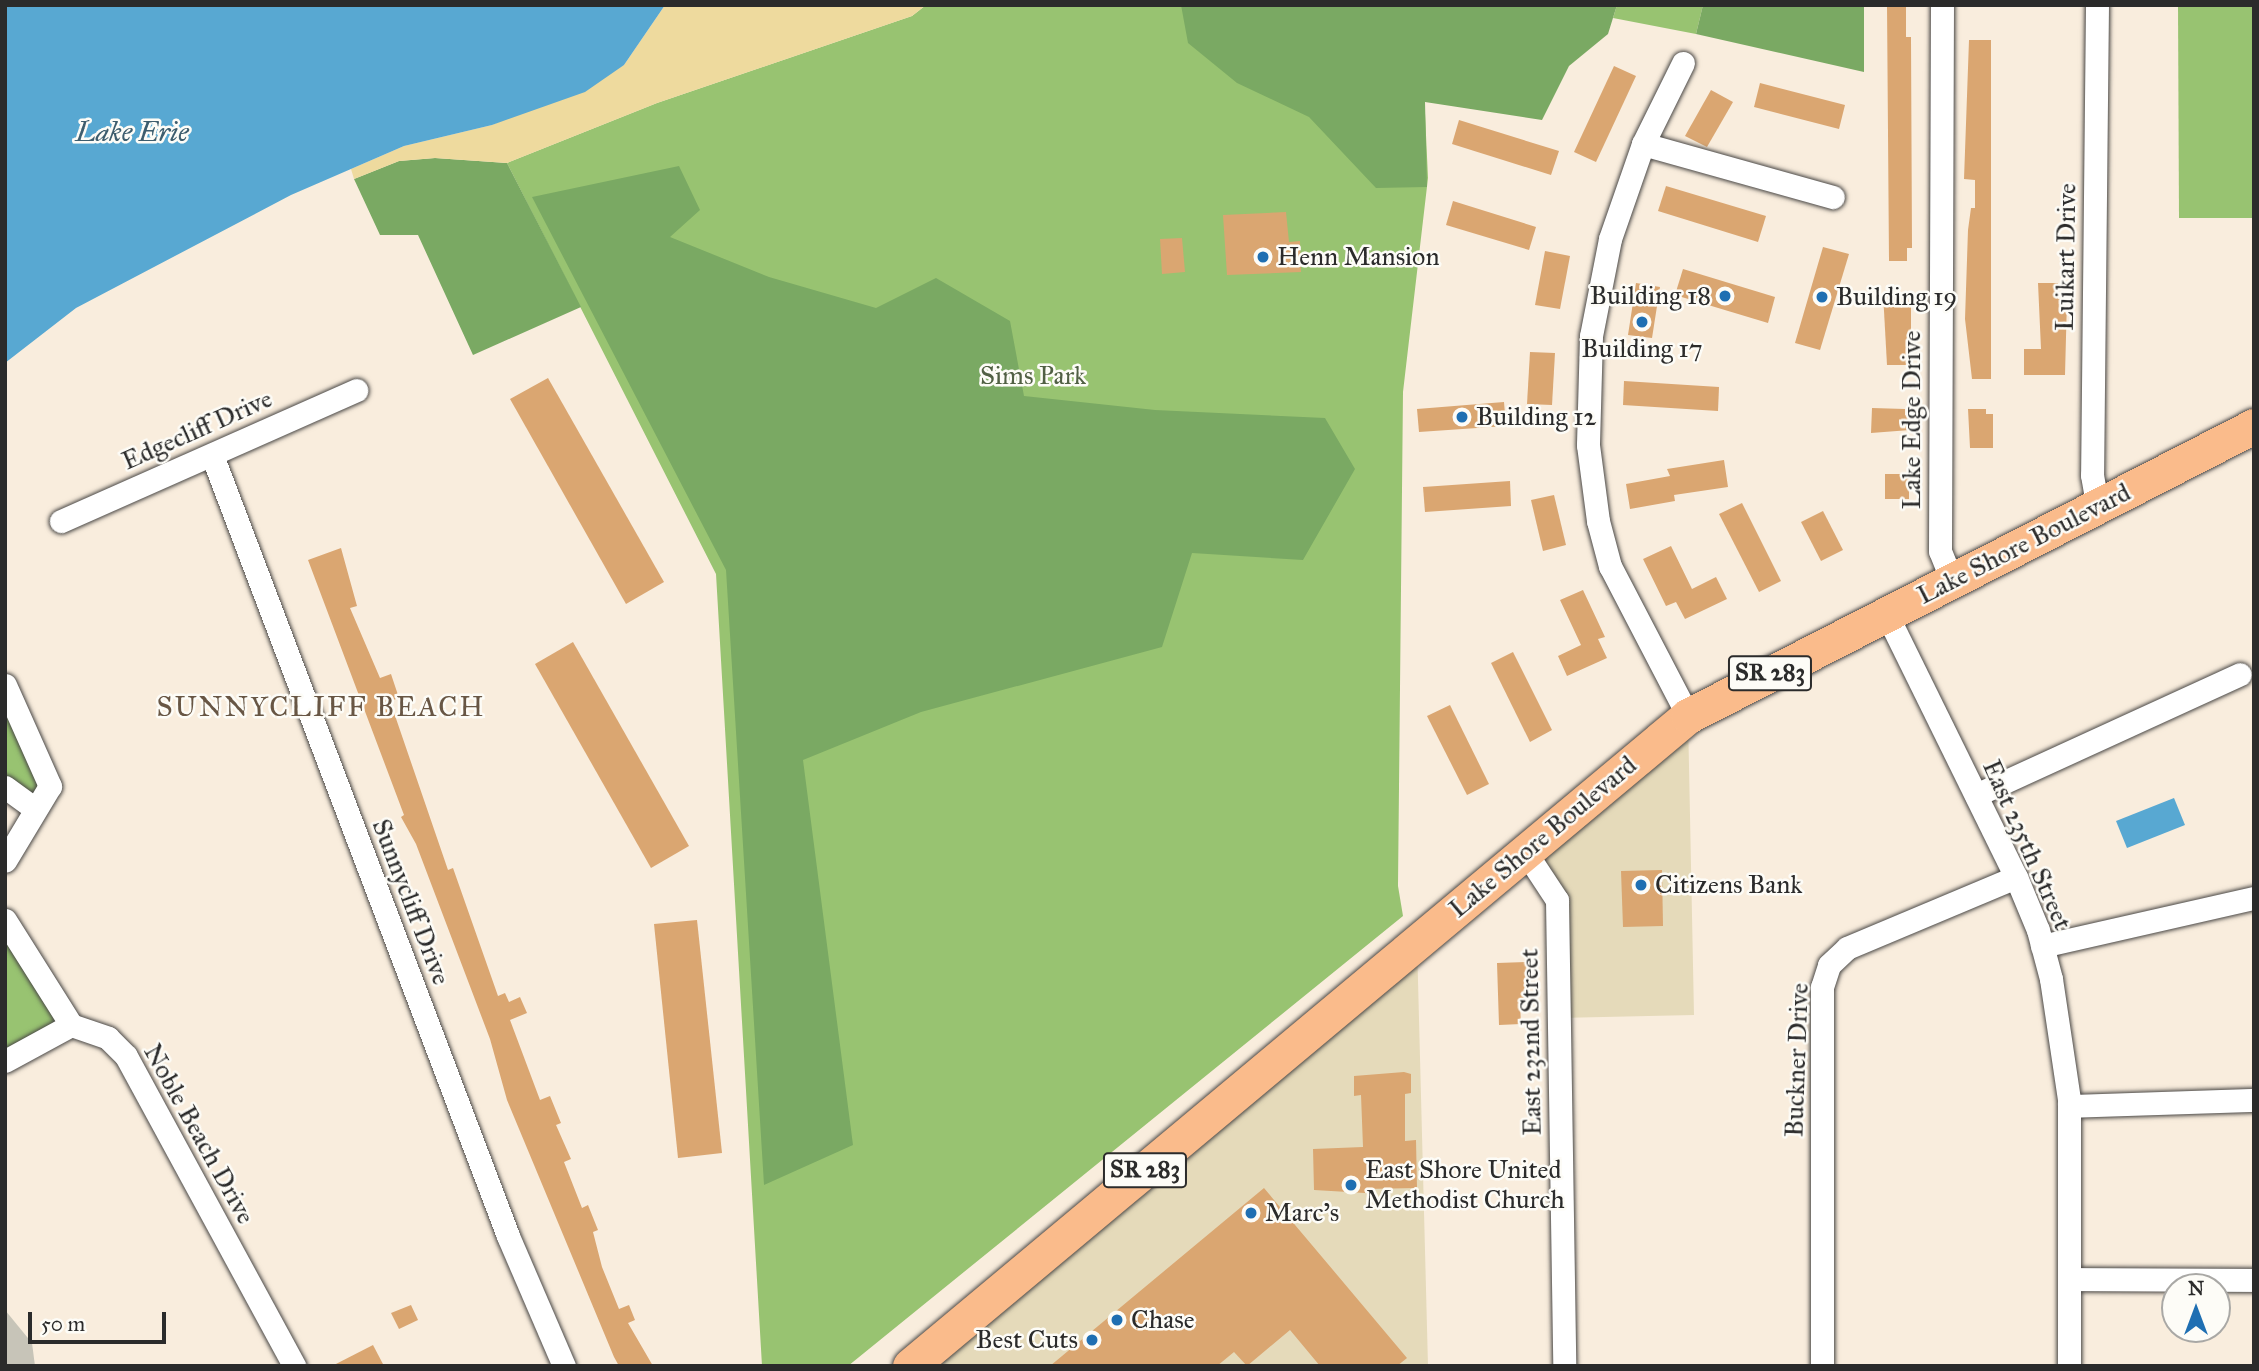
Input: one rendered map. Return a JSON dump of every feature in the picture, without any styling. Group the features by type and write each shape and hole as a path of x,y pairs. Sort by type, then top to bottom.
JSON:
{"main road":[{"name":"Lake Shore Boulevard","path":"910,1366 1688,716 2254,426"}],"street":[{"name":"Lake Edge Drive","path":"1942,5 1940,551 1952,580"},
{"name":"Luikart Drive","path":"2097,5 2092,475 2098,508"},
{"path":"1683,63 1643,144 1610,239 1597,298 1588,386 1589,464 1610,566 1688,716"},
{"path":"1643,144 1833,197"},
{"name":"Edgecliff Drive","path":"61,521 356,390"},
{"name":"Sunnycliff Drive","path":"212,455 508,1236 564,1366"},
{"name":"East 235th Street","path":"1886,613 2016,877 2042,946 2063,1043 2069,1106 2069,1366"},
{"path":"1976,795 2240,674"},
{"path":"5,685 50,786 5,861"},
{"path":"5,787 36,810"},
{"name":"East 232nd Street","path":"1526,853 1557,900 1564,1366"},
{"name":"Buckner Drive","path":"1822,1366 1822,987 1829,965 1847,948 2016,877"},
{"path":"2042,946 2254,898"},
{"path":"5,920 71,1024 5,1061"},
{"name":"Noble Beach Drive","path":"71,1024 108,1038 126,1056 294,1366"},
{"path":"2069,1106 2254,1100"},
{"path":"2069,1279 2254,1280"}],"shaded area":[{"path":"1688,716 1694,1015 1558,1018 1557,900 1526,853"},
{"path":"1417,942 1428,1366 910,1366"},
{"path":"5,1310 32,1343 35,1366 5,1366"}],"green space":[{"name":"Sims Park","path":"926,5 1420,5 1428,178 1403,392 1398,886 1403,916 848,1366 762,1366 716,574 507,163 657,103 912,16"},
{"path":"1181,5 1617,5 1608,34 1569,66 1542,120 1425,102 1427,187 1376,188 1309,117 1237,83 1188,43"},
{"path":"1617,5 1703,5 1696,34 1613,18"},
{"path":"1703,5 1864,5 1864,72 1696,34"},
{"path":"2178,5 2252,5 2253,218 2179,218"},
{"path":"435,158 507,163 581,307 473,355 418,235 380,235 354,179 399,161"},
{"path":"679,166 700,210 670,237 769,277 876,308 936,278 1010,321 1024,396 1155,410 1325,418 1355,469 1303,560 1192,553 1162,647 921,712 803,760 853,1145 764,1185 726,570 532,197"},
{"path":"5,685 42,762 35,809 5,787"},
{"path":"5,920 71,1025 5,1061"}],"sand":[{"path":"665,5 926,5 912,16 657,103 507,163 435,158 399,161 354,179 351,169 404,146 492,125 624,65"}],"water":[{"name":"Lake Erie","path":"5,5 665,5 624,65 585,92 492,125 404,146 291,195 76,308 5,363"},
{"path":"2174,798 2185,825 2127,848 2116,821"}],"building":[{"path":"1887,5 1906,5 1906,37 1911,37 1912,248 1907,248 1907,261 1889,261"},
{"path":"1969,40 1991,40 1991,379 1972,379 1965,319 1968,230 1971,208 1975,208 1975,180 1964,179"},
{"path":"1614,66 1636,76 1596,162 1574,152"},
{"path":"1760,83 1845,105 1839,129 1754,107"},
{"path":"1711,90 1733,102 1707,147 1685,136"},
{"path":"1459,120 1559,151 1551,175 1452,144"},
{"path":"1666,186 1766,216 1758,242 1658,211"},
{"path":"1453,201 1536,227 1529,250 1446,225"},
{"name":"Henn Mansion","path":"1286,212 1289,242 1300,241 1301,272 1227,275 1223,215"},
{"path":"1182,238 1185,272 1162,274 1160,239"},
{"name":"Building 19","path":"1823,247 1849,254 1820,350 1795,343"},
{"path":"1545,251 1570,256 1560,309 1535,305"},
{"name":"Building 18","path":"1683,269 1775,297 1768,323 1675,295"},
{"name":"Building 17","path":"1636,283 1660,287 1652,338 1628,335"},
{"path":"2038,283 2058,283 2058,299 2067,299 2065,375 2024,375 2024,349 2041,349"},
{"path":"1883,293 1911,294 1911,365 1887,365"},
{"path":"1530,352 1555,353 1552,405 1527,404"},
{"path":"548,378 664,582 626,604 510,399"},
{"path":"1624,381 1719,387 1718,411 1623,405"},
{"name":"Building 12","path":"1504,402 1506,426 1419,432 1417,409"},
{"path":"1872,408 1905,409 1905,415 1910,415 1910,430 1871,433"},
{"path":"1968,409 1986,409 1986,414 1993,414 1993,448 1970,448"},
{"path":"1724,460 1728,487 1674,495 1675,501 1630,509 1626,484 1670,476 1667,469"},
{"path":"1885,474 1909,474 1909,499 1885,499"},
{"path":"1510,481 1511,506 1425,512 1423,487"},
{"path":"1554,495 1566,545 1543,551 1531,500"},
{"path":"1742,503 1781,581 1759,592 1719,514"},
{"path":"1823,511 1843,550 1821,561 1801,522"},
{"path":"1671,546 1692,589 1716,577 1727,599 1685,619 1676,602 1666,606 1643,559"},
{"path":"341,548 357,606 350,608 380,678 391,674 399,698 390,701 448,870 453,868 498,996 505,993 509,1002 520,997 527,1013 510,1020 540,1100 550,1096 561,1123 556,1125 571,1159 564,1162 582,1208 588,1205 598,1230 593,1232 602,1267 619,1309 629,1305 635,1320 628,1323 653,1366 619,1366 614,1357 507,1100 490,1039 416,844 401,817 404,815 308,560"},
{"path":"1583,590 1605,637 1598,639 1607,658 1567,676 1558,656 1581,645 1560,600"},
{"path":"573,642 689,846 651,868 535,664"},
{"path":"1513,652 1552,730 1530,742 1491,663"},
{"path":"1450,705 1489,784 1467,795 1427,716"},
{"path":"1662,870 1663,926 1623,927 1621,871"},
{"path":"697,920 722,1153 678,1158 654,924"},
{"path":"1527,962 1528,1004 1520,1004 1521,1024 1499,1025 1497,963"},
{"path":"1404,1072 1411,1074 1411,1093 1405,1094 1405,1141 1416,1140 1417,1188 1365,1189 1365,1193 1314,1190 1313,1149 1363,1147 1361,1095 1354,1096 1354,1076"},
{"path":"1264,1188 1407,1358 1397,1366 1320,1366 1290,1330 1247,1366 1234,1352 1217,1366 1050,1366"},
{"path":"411,1305 418,1320 399,1329 391,1313"},
{"path":"373,1345 384,1366 332,1366"}],"place":[{"name":"Henn Mansion","path":"1263,257"},
{"name":"Building 18","path":"1725,296"},
{"name":"Building 19","path":"1822,297"},
{"name":"Building 17","path":"1642,322"},
{"name":"Building 12","path":"1462,417"},
{"name":"Citizens Bank","path":"1641,885"},
{"name":"East Shore United Methodist Church","path":"1351,1185"},
{"name":"Marc's","path":"1251,1213"},
{"name":"Chase","path":"1117,1320"},
{"name":"Best Cuts","path":"1092,1340"}],"district":[{"name":"SUNNYCLIFF BEACH","path":"321,707"}]}
